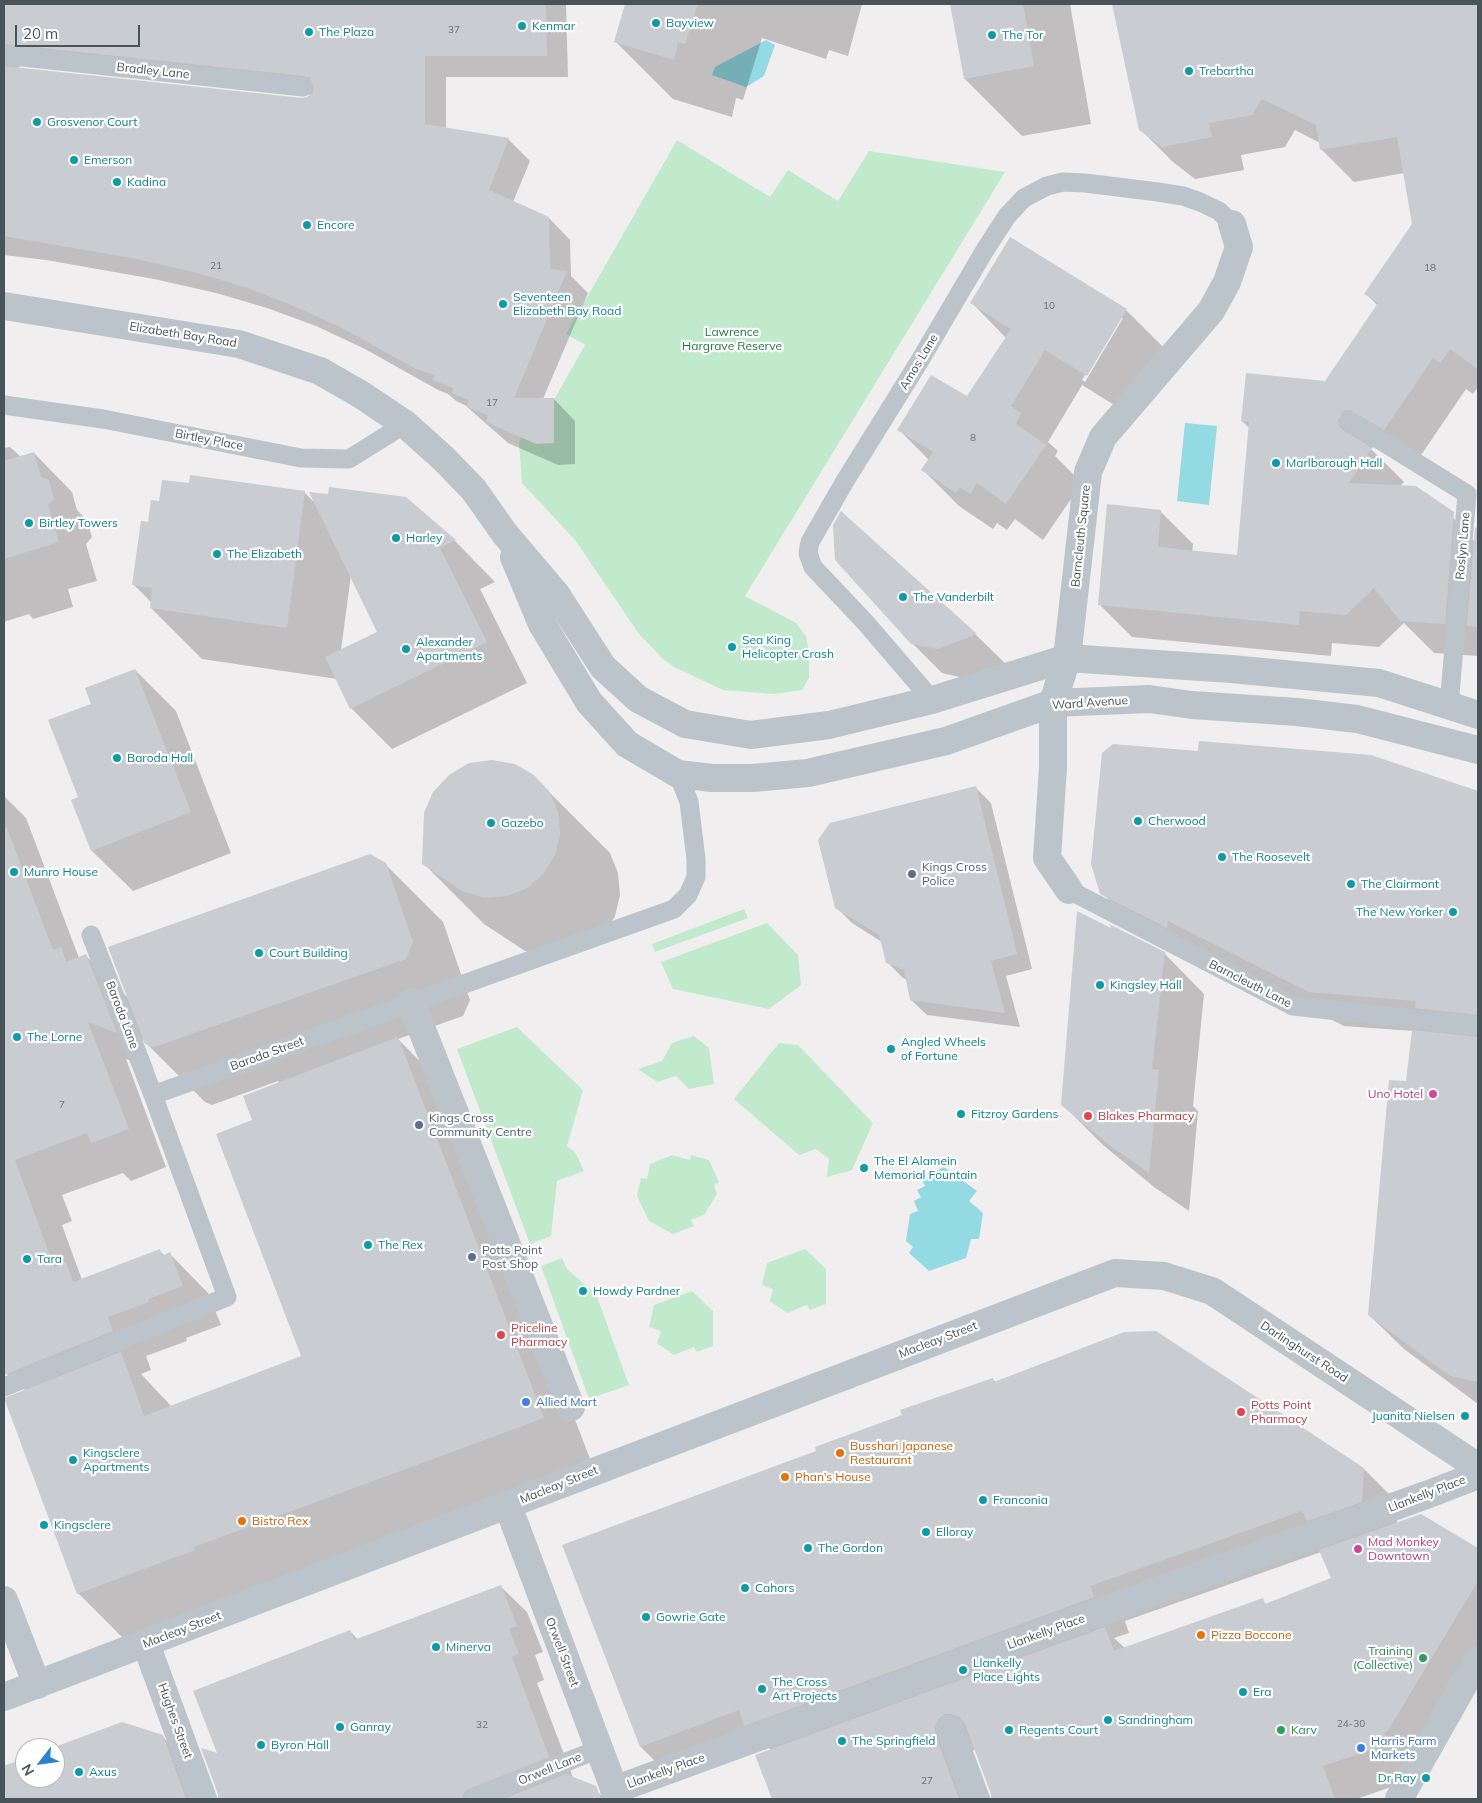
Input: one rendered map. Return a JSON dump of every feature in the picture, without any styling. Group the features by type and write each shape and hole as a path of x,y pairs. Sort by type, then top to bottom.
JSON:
{"street":[{"name":"Barncleuth Square","path":"1068,890 1047,858 1053,767 1053,703 1067,658 1088,472 1103,437 1210,311 1227,282 1239,247 1232,224"},
{"name":"Elizabeth Bay Road","path":"4,306 239,344 320,371 360,394 405,424 443,458 474,490 505,534 556,594 603,668 638,699 685,724 752,735 829,725 932,700"},
{"name":"Elizabeth Bay Road","path":"505,534 542,624 589,702 627,744 678,774"},
{"path":"932,700 1067,658 1231,669 1379,683 1478,715"},
{"name":"Ward Avenue","path":"678,774 712,778 753,778 808,773 946,741 1053,703 1149,699 1192,705 1356,718 1478,750"},
{"path":"412,1002 571,1408"},
{"name":"Darlinghurst Road","path":"1115,1273 1164,1276 1212,1291 1478,1467"},
{"name":"Macleay Street","path":"4,1697 1115,1273"},
{"name":"Llankelly Place","path":"616,1794 1158,1591 1429,1494 1478,1474"},
{"name":"Orwell Street","path":"508,1506 616,1794"},
{"path":"4,1600 37,1685"},
{"name":"Hughes Street","path":"146,1644 204,1799"},
{"path":"1399,1799 1478,1659"},
{"path":"950,1729 976,1799"}],"lane":[{"name":"Bradley Lane","path":"4,55 302,87"},
{"name":"Amos Lane","path":"932,700 865,622 818,573 813,567 808,553 810,542 844,482 991,241 1007,216 1024,198 1046,186 1063,182 1112,186 1183,196 1219,211 1232,224"},
{"name":"Birtley Place","path":"4,405 103,420 301,458 349,459 405,424"},
{"name":"Roslyn Lane","path":"1349,422 1467,494 1449,706"},
{"name":"Baroda Street","path":"153,1095 674,909 688,895 696,877 696,859 689,802 678,774"},
{"name":"Barncleuth Lane","path":"1068,890 1293,1006 1478,1026"},
{"name":"Baroda Lane","path":"91,935 153,1095"},
{"path":"4,1387 227,1298 153,1095"},
{"name":"Orwell Lane","path":"473,1799 599,1749"}],"green space":[{"name":"Lawrence Hargrave Reserve","path":"677,140 770,197 788,170 838,201 869,151 1005,172 745,596 796,623 806,636 809,652 809,678 802,690 774,694 723,690 676,668 663,659 639,634 575,540 522,483 519,443 536,398 555,398 585,345 566,334"},
{"path":"744,909 748,918 655,952 652,944"},
{"path":"767,923 798,955 801,985 769,1009 673,989 661,962"},
{"path":"517,1027 583,1090 567,1146 575,1152 584,1171 557,1181 551,1236 530,1244 457,1049"},
{"path":"694,1036 709,1048 714,1084 689,1089 676,1076 657,1082 638,1069 662,1061 672,1043"},
{"path":"779,1043 798,1045 873,1123 852,1170 827,1177 829,1159 816,1149 799,1155 734,1099"},
{"path":"672,1155 690,1160 691,1155 709,1160 719,1182 714,1185 717,1194 704,1215 691,1220 694,1226 673,1234 649,1221 637,1196 641,1178 647,1179 650,1164"},
{"path":"805,1249 826,1269 826,1304 810,1310 807,1305 787,1313 770,1301 773,1289 762,1285 767,1263"},
{"path":"562,1258 567,1269 596,1294 629,1385 589,1399 541,1266"},
{"path":"692,1291 713,1311 713,1346 697,1352 694,1347 674,1355 657,1343 661,1331 649,1327 654,1305"}],"water":[{"path":"766,40 775,45 764,76 746,87 712,75 715,67"},
{"path":"1185,423 1217,426 1209,505 1177,501"},
{"path":"944,1167 977,1191 969,1201 983,1213 979,1239 971,1239 966,1258 929,1271 909,1253 913,1247 906,1241 910,1214 918,1211 914,1201 921,1197 917,1190 925,1186 921,1179"}],"building":[{"path":"4,4 546,4 547,56 425,56 425,124 509,138 489,190 549,217 550,269 567,271 514,398 554,398 554,443 536,444 486,422 488,415 467,407 469,400 452,393 453,388 433,380 434,375 416,369 342,328 294,306 245,287 194,272 132,258 4,236 4,66 302,98 312,94 314,88 310,78 304,76 4,44"},
{"name":"Bayview","path":"625,4 698,4 685,44 678,42 674,60 614,42"},
{"name":"The Tor","path":"950,4 1023,4 1034,66 964,79"},
{"path":"1112,4 1478,4 1478,369 1450,349 1440,363 1433,358 1384,430 1350,410 1343,411 1338,420 1339,426 1343,430 1372,448 1349,483 1416,486 1454,512 1445,624 1400,621 1374,588 1346,615 1300,611 1299,625 1098,605 1107,504 1161,510 1158,547 1237,555 1249,422 1241,421 1246,373 1325,381 1378,303 1364,294 1412,224 1397,137 1320,150 1316,125 1262,99 1252,115 1209,123 1212,137 1162,147 1139,130"},
{"path":"1010,237 1127,309 1087,376 1045,350 1011,406 1021,413 1016,424 1046,445 1006,504 977,483 970,494 960,487 956,493 921,470 933,452 897,430 931,375 967,396 1011,329 970,303"},
{"name":"Birtley Towers","path":"34,452 41,477 49,480 54,498 48,505 59,542 4,559 4,461"},
{"name":"The Elizabeth","path":"190,475 305,491 287,628 150,608 152,588 132,585 141,521 148,522 151,500 159,501 162,480 189,483"},
{"path":"329,487 406,497 456,540 440,548 487,642 350,709 325,657 377,632 309,492 328,494"},
{"name":"The Vanderbilt","path":"841,511 977,634 938,649 911,644 835,560 833,525"},
{"path":"1475,527 1478,529 1478,627 1467,626"},
{"name":"Baroda Hall","path":"135,669 191,812 91,851 71,800 78,797 48,720 91,704 85,688"},
{"path":"1199,741 1371,755 1478,791 1478,1015 1415,1008 1416,1001 1309,992 1168,921 1167,928 1100,894 1091,864 1102,753 1113,744 1198,751"},
{"name":"Gazebo","path":"492,760 515,764 534,775 549,791 558,812 560,833 555,855 544,873 527,888 507,896 485,898 462,891 422,864 424,813 433,792 449,775 469,763"},
{"name":"Kings Cross Police","path":"976,786 1017,954 991,961 1005,1013 910,1000 904,970 886,963 879,935 835,908 818,840 830,823"},
{"path":"4,828 7,828 53,950 61,947 66,962 86,954 117,1033 88,1022 129,1129 91,1143 87,1133 15,1160 54,1267 66,1262 73,1282 160,1249 162,1256 170,1252 183,1286 148,1299 149,1302 108,1317 113,1331 4,1375"},
{"name":"Court Building","path":"370,854 386,863 413,942 406,959 154,1047 145,1044 108,947"},
{"name":"Kingsley Hall","path":"1077,911 1111,928 1109,924 1165,952 1152,1069 1159,1070 1149,1173 1112,1147 1061,1105"},
{"path":"1412,1030 1478,1037 1478,1382 1450,1376 1368,1315 1389,1080 1406,1081"},
{"name":"The Rex","path":"398,1037 544,1418 194,1547 195,1550 77,1594 4,1398 121,1352 144,1416 301,1356 216,1134 252,1120 243,1096"},
{"path":"1156,1331 1364,1468 1362,1502 1307,1521 1302,1511 1090,1586 1094,1597 744,1726 739,1710 640,1747 562,1545 816,1451 815,1447 902,1415 900,1410 993,1378 994,1382 1124,1332"},
{"path":"1421,1514 1478,1548 1478,1581 1387,1732 1384,1733 1388,1744 1323,1766 1335,1799 991,1799 991,1794 965,1724 960,1717 945,1714 938,1719 935,1734 959,1799 772,1799 755,1755 1105,1627 1114,1651 1263,1598 1265,1604 1331,1578 1319,1550"},
{"path":"501,1585 517,1626 509,1629 519,1654 512,1657 549,1757 469,1789 464,1792 462,1799 218,1799 218,1794 201,1748 217,1753 193,1691 350,1630 354,1640"},
{"path":"122,1722 163,1735 186,1799 4,1799 4,1766 15,1762 15,1788 65,1788 65,1743"},
{"path":"566,1774 596,1786 601,1799 503,1799"}],"place":[{"name":"Bayview","path":"656,23"},
{"name":"Kenmar","path":"522,26"},
{"name":"The Plaza","path":"309,32"},
{"name":"The Tor","path":"992,35"},
{"name":"Trebartha","path":"1189,71"},
{"name":"Grosvenor Court","path":"37,122"},
{"name":"Emerson","path":"74,160"},
{"name":"Kadina","path":"117,182"},
{"name":"Encore","path":"307,225"},
{"name":"Seventeen Elizabeth Bay Road","path":"503,304"},
{"name":"Marlborough Hall","path":"1276,463"},
{"name":"Birtley Towers","path":"29,523"},
{"name":"Harley","path":"396,538"},
{"name":"The Elizabeth","path":"217,554"},
{"name":"The Vanderbilt","path":"903,597"},
{"name":"Sea King Helicopter Crash","path":"732,647"},
{"name":"Alexander Apartments","path":"406,649"},
{"name":"Baroda Hall","path":"117,758"},
{"name":"Cherwood","path":"1138,821"},
{"name":"Gazebo","path":"491,823"},
{"name":"The Roosevelt","path":"1222,857"},
{"name":"Munro House","path":"14,872"},
{"name":"Kings Cross Police","path":"912,874"},
{"name":"The Clairmont","path":"1351,884"},
{"name":"The New Yorker","path":"1453,912"},
{"name":"Court Building","path":"259,953"},
{"name":"Kingsley Hall","path":"1100,985"},
{"name":"The Lorne","path":"17,1037"},
{"name":"Angled Wheels of Fortune","path":"891,1049"},
{"name":"Uno Hotel","path":"1433,1094"},
{"name":"Fitzroy Gardens","path":"961,1114"},
{"name":"Blakes Pharmacy","path":"1088,1116"},
{"name":"Kings Cross Community Centre","path":"419,1125"},
{"name":"The El Alamein Memorial Fountain","path":"864,1168"},
{"name":"The Rex","path":"368,1245"},
{"name":"Potts Point Post Shop","path":"472,1257"},
{"name":"Tara","path":"27,1259"},
{"name":"Howdy Pardner","path":"583,1291"},
{"name":"Priceline Pharmacy","path":"501,1335"},
{"name":"Allied Mart","path":"526,1402"},
{"name":"Potts Point Pharmacy","path":"1241,1412"},
{"name":"Juanita Nielsen","path":"1465,1416"},
{"name":"Busshari Japanese Restaurant","path":"840,1453"},
{"name":"Kingsclere Apartments","path":"73,1460"},
{"name":"Phan’s House","path":"785,1477"},
{"name":"Franconia","path":"983,1500"},
{"name":"Bistro Rex","path":"242,1521"},
{"name":"Kingsclere","path":"44,1525"},
{"name":"Elloray","path":"926,1532"},
{"name":"The Gordon","path":"808,1548"},
{"name":"Mad Monkey Downtown","path":"1358,1549"},
{"name":"Cahors","path":"745,1588"},
{"name":"Gowrie Gate","path":"646,1617"},
{"name":"Pizza Boccone","path":"1201,1635"},
{"name":"Minerva","path":"436,1647"},
{"name":"Training (Collective)","path":"1423,1658"},
{"name":"Llankelly Place Lights","path":"963,1670"},
{"name":"The Cross Art Projects","path":"762,1689"},
{"name":"Era","path":"1243,1692"},
{"name":"Sandringham","path":"1108,1720"},
{"name":"Ganray","path":"340,1727"},
{"name":"Regents Court","path":"1009,1730"},
{"name":"Karv","path":"1281,1730"},
{"name":"The Springfield","path":"842,1741"},
{"name":"Byron Hall","path":"261,1745"},
{"name":"Harris Farm Markets","path":"1361,1748"},
{"name":"Axus","path":"79,1772"},
{"name":"Dr Ray","path":"1426,1778"}]}
